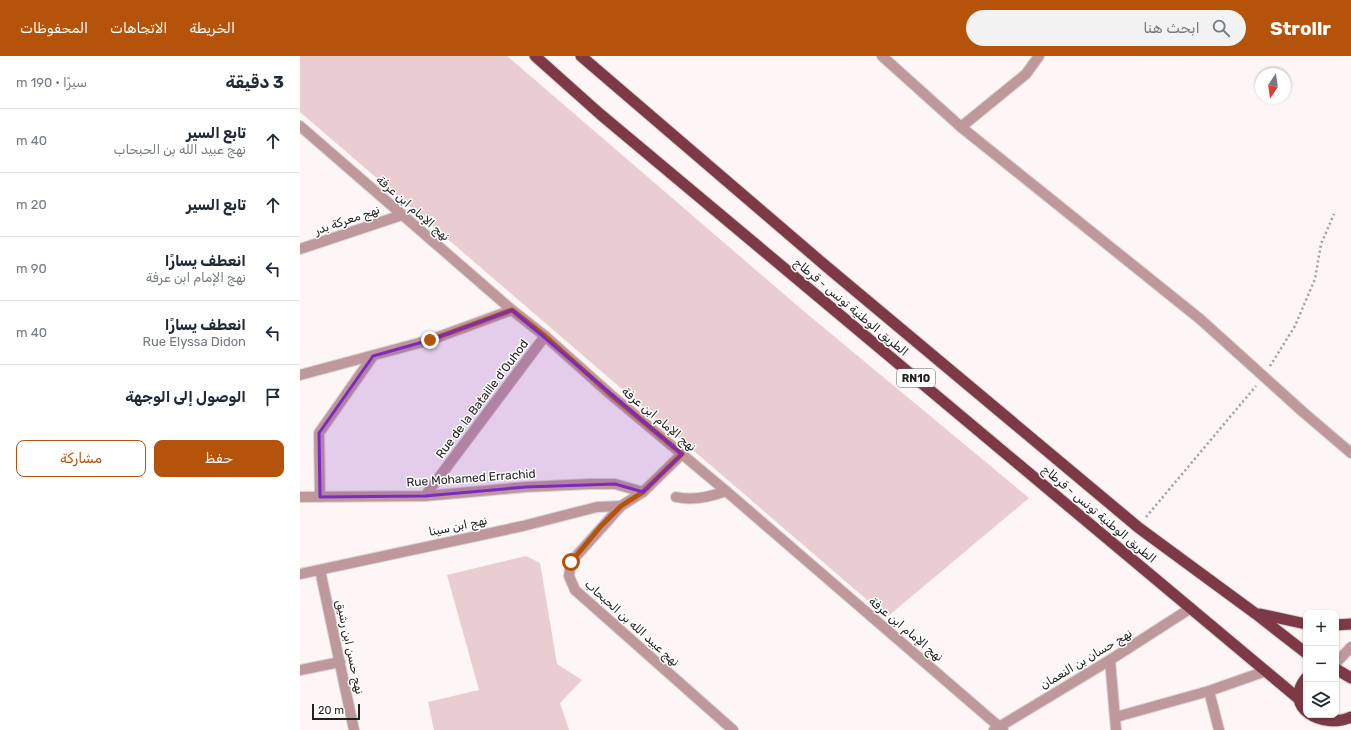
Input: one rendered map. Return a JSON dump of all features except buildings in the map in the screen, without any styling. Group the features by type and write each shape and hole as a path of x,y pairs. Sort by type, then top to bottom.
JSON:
{"highway":[{"name":"الطريق الوطنية تونس - قرطاج","path":"535,56 600,114 1299,699"},
{"name":"الطريق الوطنية تونس - قرطاج","path":"581,56 821,262 1121,513 1303,651"},
{"path":"1256,614 1303,623"},
{"path":"1339,625 1351,624"},
{"path":"1339,671 1351,678"},
{"path":"1299,699 1300,688 1304,682"},
{"name":"RN10","path":"1299,699 1305,716 1312,722 1321,726 1332,728 1339,726 1351,717"}],"street":[{"path":"882,56 961,127 1200,319 1303,412 1351,452"},
{"path":"961,127 1026,74 1039,56"},
{"name":"نهج الإمام ابن عرفة","path":"300,126 512,310 545,336 610,394 726,491 999,729"},
{"name":"نهج معركة بدر","path":"300,249 402,215"},
{"path":"300,375 430,340 512,310"},
{"name":"Rue de la Bataille d'Ouhod","path":"425,496 545,336"},
{"path":"320,497 319,433 373,356"},
{"name":"نهج عبيد الله بن الحبحاب","path":"682,454 643,492 621,506 601,526 571,562 569,576 575,590 733,730"},
{"name":"Rue Mohamed Errachid","path":"300,497 425,496 526,487 590,484 615,484 643,492"},
{"path":"676,497 694,499 712,496 726,491"},
{"name":"نهج ابن سينا","path":"300,574 523,526 597,507 621,506"},
{"name":"نهج حسن ابن رشيق","path":"320,570 354,730"},
{"name":"نهج حسان بن النعمان","path":"999,729 1191,608"},
{"path":"1339,660 1351,647"},
{"path":"1110,660 1116,730"},
{"path":"300,670 340,662"},
{"path":"1116,717 1209,691 1266,671"},
{"path":"1209,691 1219,730"}],"highlighted area":[{"path":"512,310 682,454 643,492 615,484 526,487 425,496 320,497 319,433 373,356 430,340"}],"shaded area":[{"path":"300,56 507,56 800,308 1029,498 887,617 300,112"},
{"path":"526,556 540,563 557,664 582,680 560,703 569,730 434,730 428,702 479,690 447,575"}],"route":[{"path":"430,340 512,310 545,336 610,394 682,454 643,492 621,506 601,526 571,562"}]}
